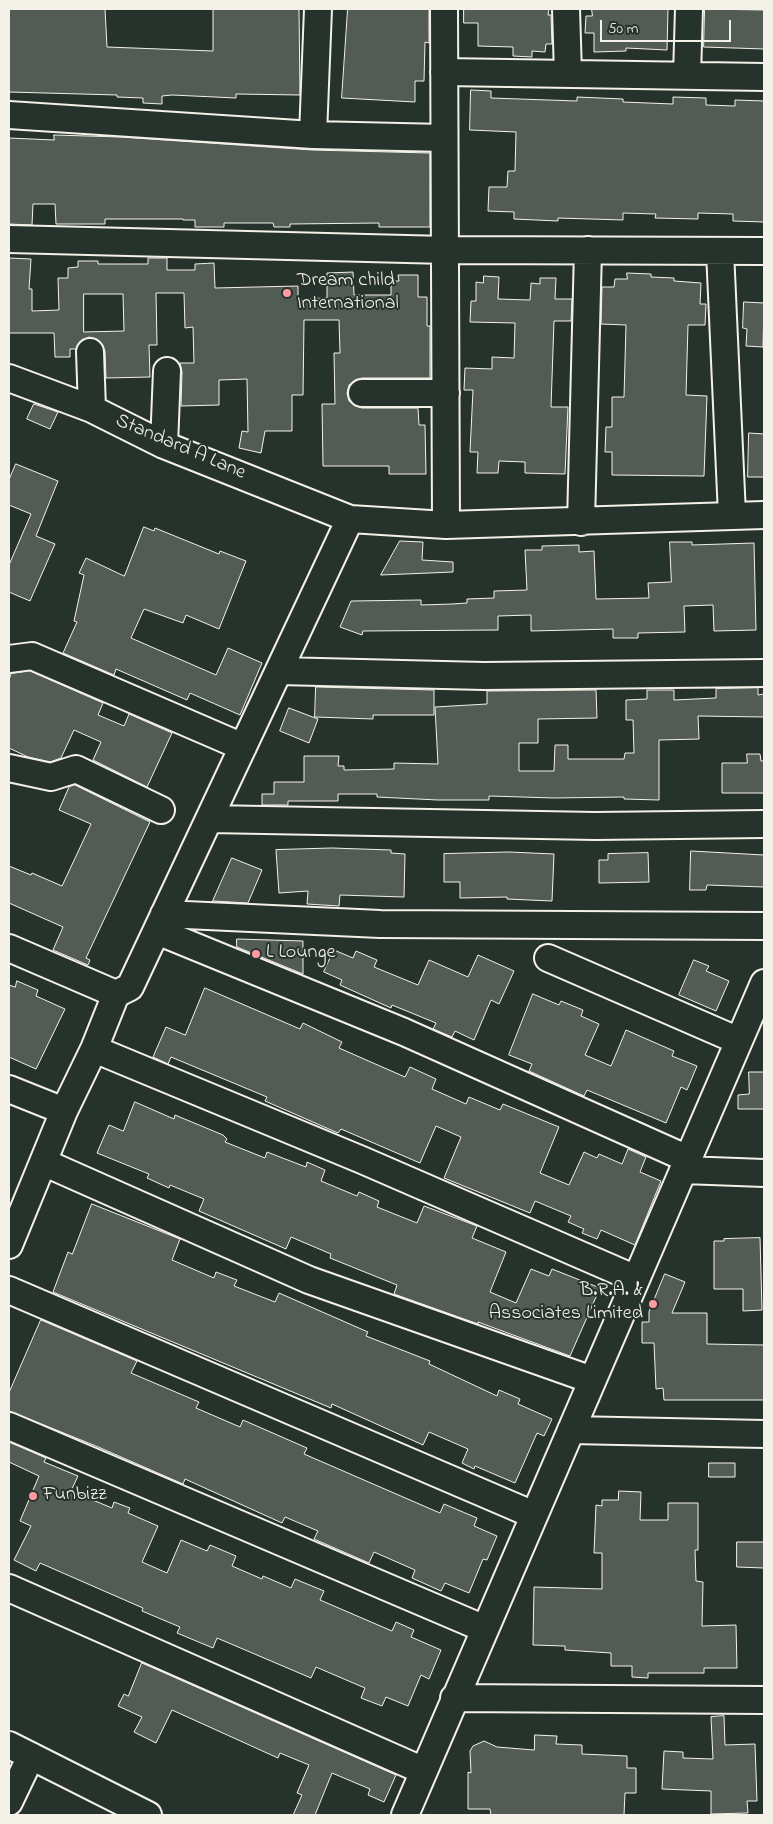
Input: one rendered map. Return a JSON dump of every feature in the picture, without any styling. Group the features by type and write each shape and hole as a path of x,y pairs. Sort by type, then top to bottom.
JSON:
{"street":[{"path":"313,135 318,9"},
{"path":"444,9 446,525"},
{"path":"566,9 568,74"},
{"path":"687,76 689,9"},
{"path":"444,72 764,77"},
{"path":"9,115 313,135 444,138"},
{"path":"9,239 446,250 764,251"},
{"path":"581,522 588,250"},
{"path":"720,251 732,515"},
{"path":"90,352 92,409"},
{"path":"164,444 167,371"},
{"name":"Standard A Lane","path":"9,378 92,409 164,444 256,469 350,519 446,525 764,515"},
{"path":"362,393 446,393"},
{"path":"9,1245 64,1111 94,1048 116,994 130,987 350,519"},
{"path":"9,658 32,656 243,747"},
{"path":"279,671 484,676 764,673"},
{"path":"9,768 50,777 76,769 161,810"},
{"path":"209,819 595,826 764,824"},
{"path":"161,923 764,926"},
{"path":"161,923 404,1032 686,1164 764,1173"},
{"path":"9,948 116,994"},
{"path":"548,958 739,1041"},
{"path":"405,1815 764,983"},
{"path":"94,1048 362,1160 636,1279"},
{"path":"9,1090 64,1111"},
{"path":"43,1162 309,1280 592,1380"},
{"path":"9,1290 534,1515"},
{"path":"9,1426 485,1629"},
{"path":"571,1430 764,1434"},
{"path":"9,1588 424,1771"},
{"path":"454,1698 764,1700"},
{"path":"9,1802 20,1751 148,1815"}],"building":[{"path":"9,9 105,9 107,47 213,51 213,9 299,9 300,95 236,94 236,98 172,95 162,96 162,104 143,103 143,98 117,97 117,95 9,92"},
{"path":"348,9 429,9 429,43 425,42 424,81 415,81 415,102 342,98"},
{"path":"464,9 549,9 548,15 551,15 552,44 546,44 545,52 532,51 532,57 513,56 513,47 478,46 478,23 464,23"},
{"path":"592,9 668,9 667,50 626,48 626,51 594,52 594,33 585,33 586,16 592,16"},
{"path":"705,9 764,10 764,49 704,47"},
{"path":"471,90 491,91 491,98 577,101 577,97 623,99 623,102 673,104 673,97 706,98 706,105 735,106 735,100 764,101 764,222 733,221 733,214 698,213 698,219 655,218 656,214 623,213 623,220 558,218 558,221 514,219 514,212 488,211 489,187 507,187 508,171 515,171 516,132 470,130"},
{"path":"54,135 121,137 312,150 430,153 430,227 379,227 379,223 290,224 290,227 274,227 273,223 224,223 224,227 195,227 195,220 183,219 105,219 105,224 56,224 55,204 33,204 32,225 9,224 9,138 54,140"},
{"path":"9,258 31,259 29,289 32,289 32,311 59,310 58,278 68,278 68,268 78,267 78,261 98,261 98,264 148,264 148,258 167,258 167,270 195,270 195,264 214,263 215,288 298,286 298,299 327,298 327,273 353,272 354,295 391,295 391,281 399,281 398,275 418,275 418,297 427,297 427,326 430,326 430,378 362,378 355,380 349,385 347,393 349,401 355,406 362,408 418,408 419,425 425,425 426,474 389,474 389,466 323,466 322,404 335,404 334,353 340,353 339,320 304,320 303,395 292,395 292,431 265,431 261,453 239,448 242,431 248,432 247,379 219,380 219,405 181,406 182,372 180,363 194,363 193,327 185,328 184,293 156,293 157,345 149,345 150,377 106,378 105,351 97,339 89,337 82,340 76,349 70,349 70,357 55,357 54,333 9,333","holes":["84,294 123,294 124,331 84,332"]},
{"path":"627,273 651,274 651,277 674,278 674,281 701,283 700,304 706,304 705,325 688,325 686,395 707,396 704,476 612,475 612,452 605,452 606,427 612,427 612,397 624,397 626,325 601,324 602,287 614,287 615,279 627,279"},
{"path":"484,276 499,277 498,299 530,300 531,283 540,284 540,278 556,278 555,299 572,299 571,321 554,321 551,407 568,407 565,474 525,473 525,462 499,461 498,473 477,473 478,452 470,452 473,390 464,390 465,368 492,369 492,357 514,358 515,323 470,322 471,301 476,301 476,282 483,283"},
{"path":"744,302 764,303 763,347 746,346 747,329 743,328"},
{"path":"34,404 58,412 50,429 27,419"},
{"path":"749,433 764,434 764,477 748,477"},
{"path":"16,464 58,481 36,536 55,544 30,601 9,592 9,565 31,514 9,505 9,480"},
{"path":"144,527 154,531 155,528 219,554 220,551 246,561 219,629 186,615 183,623 144,609 131,638 216,675 228,648 262,663 240,715 190,693 187,700 116,669 114,675 63,653 77,622 74,621 84,575 79,573 86,558 124,576"},
{"path":"400,541 423,542 422,560 453,562 453,572 381,575"},
{"path":"670,542 692,542 692,545 754,543 756,630 714,631 713,605 684,606 685,632 638,633 638,638 613,638 613,629 531,631 531,615 498,616 498,630 363,631 362,635 340,627 351,601 421,600 421,605 452,604 467,603 467,599 494,598 494,591 527,590 525,550 542,550 542,546 579,545 579,552 594,551 596,599 649,598 648,583 671,582"},
{"path":"30,671 103,703 98,715 124,726 129,714 172,733 147,787 93,760 101,742 74,730 61,758 50,762 28,757 9,748 9,680 11,674"},
{"path":"316,687 434,690 434,715 373,715 373,719 315,717"},
{"path":"758,688 758,695 764,694 764,717 698,716 699,739 659,740 659,800 624,799 624,797 554,798 489,796 489,800 438,800 377,797 377,794 338,794 338,801 288,801 288,805 262,805 262,794 274,794 274,782 304,782 304,756 339,756 338,766 344,766 344,770 394,769 394,763 438,764 435,707 487,704 487,691 596,690 597,718 538,719 538,743 519,743 519,771 554,771 555,745 568,745 568,759 624,759 625,753 634,753 633,720 626,720 626,700 647,699 647,690 674,690 674,700 716,698 716,689"},
{"path":"289,708 318,719 309,743 280,731"},
{"path":"747,754 760,754 761,761 764,761 764,793 722,793 722,763 747,763"},
{"path":"75,785 150,822 86,958 90,960 88,965 53,950 63,927 9,903 9,866 31,875 32,873 62,886 91,824 59,810 69,787"},
{"path":"332,848 391,850 391,853 405,854 404,897 340,895 339,906 307,904 308,891 279,893 276,850"},
{"path":"691,851 764,855 764,887 707,885 706,890 690,890"},
{"path":"509,852 554,854 552,901 507,899 507,897 460,898 460,882 444,882 444,854"},
{"path":"648,853 649,882 599,883 599,860 608,860 608,854"},
{"path":"232,858 262,870 248,903 213,901"},
{"path":"237,939 303,941 303,974 237,947"},
{"path":"334,950 353,958 356,951 377,960 374,967 418,985 429,960 468,977 478,955 514,971 499,1004 491,1000 474,1040 455,1031 452,1037 433,1029 436,1023 392,1005 391,1008 340,985 342,980 324,972"},
{"path":"694,960 709,966 706,971 729,981 716,1011 679,995"},
{"path":"17,981 38,990 36,996 65,1009 36,1069 9,1057 9,985 15,987"},
{"path":"205,988 300,1029 303,1023 342,1042 339,1048 405,1077 410,1067 436,1079 432,1089 466,1104 469,1097 500,1110 503,1104 559,1127 540,1173 569,1185 584,1152 597,1158 599,1154 622,1164 628,1149 646,1157 640,1172 661,1181 635,1245 601,1230 597,1239 582,1233 584,1229 568,1222 571,1216 535,1201 530,1213 444,1178 461,1137 436,1126 420,1163 341,1129 338,1133 265,1101 267,1097 171,1057 168,1064 153,1057 166,1027 185,1035"},
{"path":"533,994 559,1005 561,1001 583,1010 581,1016 599,1024 585,1055 611,1066 626,1030 674,1051 672,1056 697,1066 687,1090 681,1087 666,1123 587,1090 584,1096 529,1071 532,1064 509,1055"},
{"path":"749,1072 764,1072 764,1109 738,1109 738,1095 749,1094"},
{"path":"135,1102 174,1119 175,1115 223,1135 227,1139 225,1142 265,1158 267,1152 306,1167 307,1162 325,1170 321,1181 357,1196 359,1192 379,1201 377,1207 417,1223 424,1206 477,1226 472,1238 506,1252 490,1292 516,1303 531,1269 549,1276 552,1269 600,1288 570,1356 478,1322 478,1324 394,1294 397,1285 330,1258 331,1254 291,1237 286,1249 199,1211 204,1199 170,1185 169,1188 147,1178 149,1174 97,1153 109,1125 123,1131"},
{"path":"92,1204 180,1239 172,1260 214,1278 216,1272 237,1280 234,1286 275,1302 279,1293 368,1332 366,1336 430,1361 429,1364 497,1396 499,1390 520,1399 518,1404 552,1419 544,1436 537,1433 515,1483 475,1466 474,1469 462,1463 468,1449 429,1432 423,1445 332,1404 331,1408 53,1292 68,1252 72,1254"},
{"path":"760,1238 762,1310 743,1311 743,1289 714,1289 714,1241"},
{"path":"665,1274 685,1282 672,1313 707,1313 707,1344 764,1345 764,1400 664,1400 663,1388 656,1389 654,1343 642,1343 642,1322 649,1322 649,1312"},
{"path":"41,1320 137,1361 131,1373 199,1402 196,1408 240,1427 243,1420 307,1448 304,1454 440,1513 444,1504 477,1518 474,1526 497,1536 487,1560 483,1559 469,1593 445,1583 441,1591 412,1578 415,1570 374,1552 369,1563 314,1539 318,1531 285,1517 282,1523 185,1479 183,1484 9,1411 9,1393"},
{"path":"9,1442 46,1458 44,1462 78,1476 71,1491 112,1508 114,1502 130,1508 128,1513 158,1526 142,1562 167,1573 181,1540 207,1551 210,1545 236,1556 232,1566 262,1579 263,1576 291,1588 295,1579 324,1591 320,1600 392,1631 396,1622 414,1630 411,1637 441,1650 429,1679 421,1675 408,1706 386,1697 382,1706 361,1698 365,1688 316,1667 311,1678 217,1638 213,1648 177,1633 180,1627 142,1611 143,1608 40,1563 36,1571 14,1560 31,1526 20,1521 39,1476 9,1462"},
{"path":"709,1463 735,1463 735,1477 709,1477"},
{"path":"619,1491 641,1492 640,1520 668,1520 668,1503 698,1503 698,1550 695,1550 696,1581 703,1582 702,1626 736,1625 737,1668 704,1668 704,1673 648,1673 648,1678 632,1677 632,1666 611,1666 611,1653 565,1650 565,1646 533,1645 534,1587 602,1589 602,1553 594,1553 596,1505 602,1506 602,1500 618,1500"},
{"path":"737,1542 764,1542 764,1568 737,1567"},
{"path":"142,1663 396,1775 384,1802 368,1795 370,1789 332,1773 315,1815 293,1815 302,1795 297,1793 309,1765 280,1753 278,1758 172,1710 156,1743 134,1732 142,1717 118,1706 124,1694 128,1696"},
{"path":"724,1716 725,1745 755,1744 757,1801 747,1801 748,1813 711,1814 711,1791 662,1789 664,1751 683,1752 683,1758 713,1759 711,1717"},
{"path":"535,1735 557,1736 556,1744 582,1745 582,1754 627,1756 627,1768 636,1768 636,1793 625,1793 624,1815 491,1815 490,1809 468,1809 468,1772 471,1773 470,1751 473,1746 484,1741 497,1747 534,1750"}],"place":[{"name":"Dream child International","path":"287,293"},
{"name":"L Lounge","path":"256,954"},
{"name":"B.R.A. & Associates Limited","path":"653,1304"},
{"name":"Funbizz","path":"33,1496"}]}
